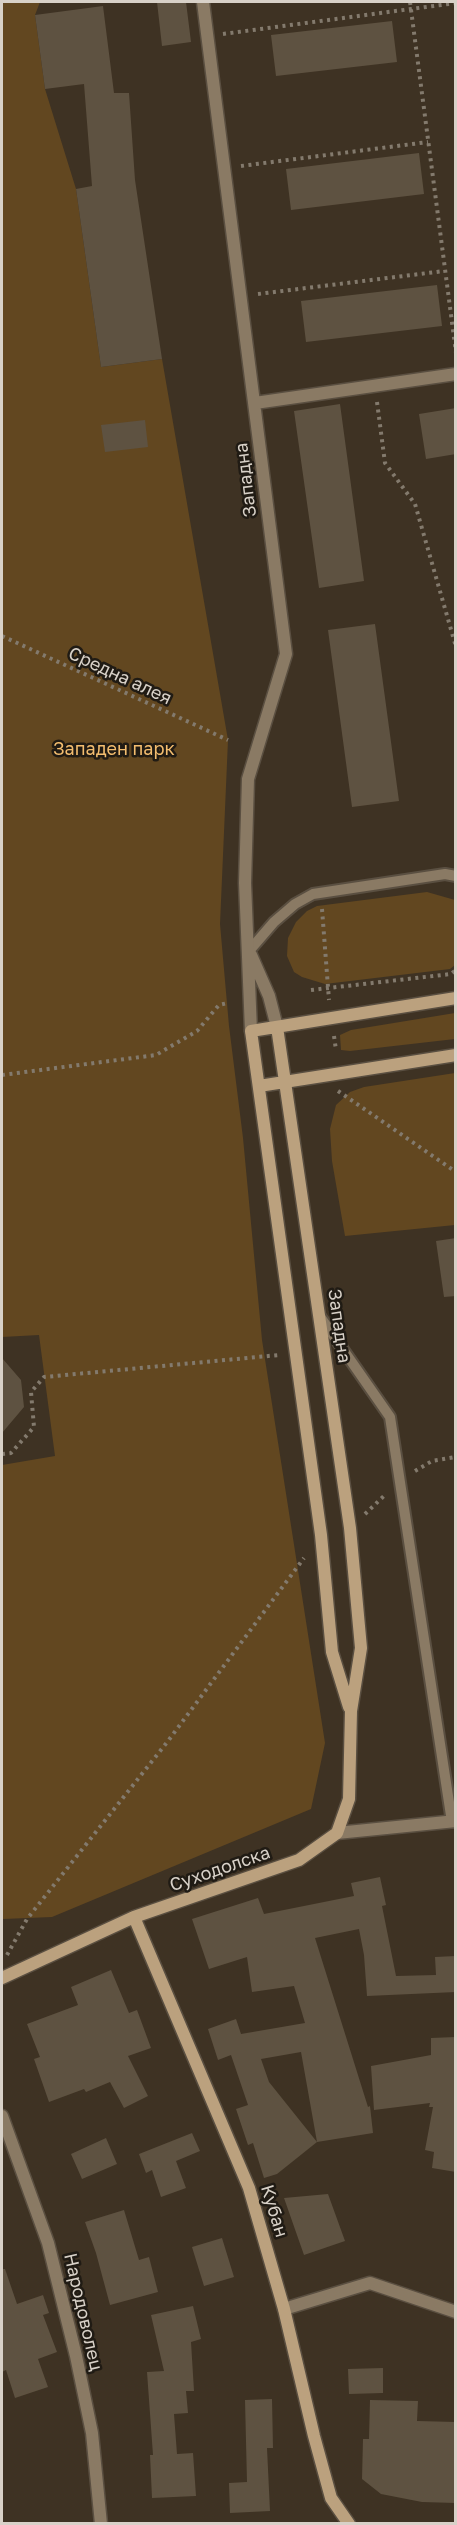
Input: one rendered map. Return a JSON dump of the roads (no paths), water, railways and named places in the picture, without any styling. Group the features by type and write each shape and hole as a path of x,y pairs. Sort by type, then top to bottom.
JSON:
{"street":[{"name":"Западна","path":"203,2 286,654 248,778 245,883 251,1032 321,1535 333,1653 351,1711"},
{"path":"255,403 456,374"},
{"name":"Западна","path":"249,951 269,996 277,1027 350,1528 361,1648 351,1711 349,1799 337,1833"},
{"path":"251,1032 456,998"},
{"path":"259,1086 456,1055"},
{"name":"Суходолска","path":"2,1978 134,1917 299,1860 337,1833 454,1821"},
{"name":"Кубан","path":"134,1917 249,2188 284,2309 331,2498 349,2523"},
{"name":"Народоволец","path":"2,2116 48,2243 76,2356 92,2433 101,2523"},
{"path":"284,2309 370,2283 455,2312"}],"lane":[{"path":"249,951 274,922 295,904 313,894 445,874 456,876"},
{"path":"319,1315 390,1417 454,1821"}],"park label":[{"name":"Западен парк","path":"114,749"}]}
